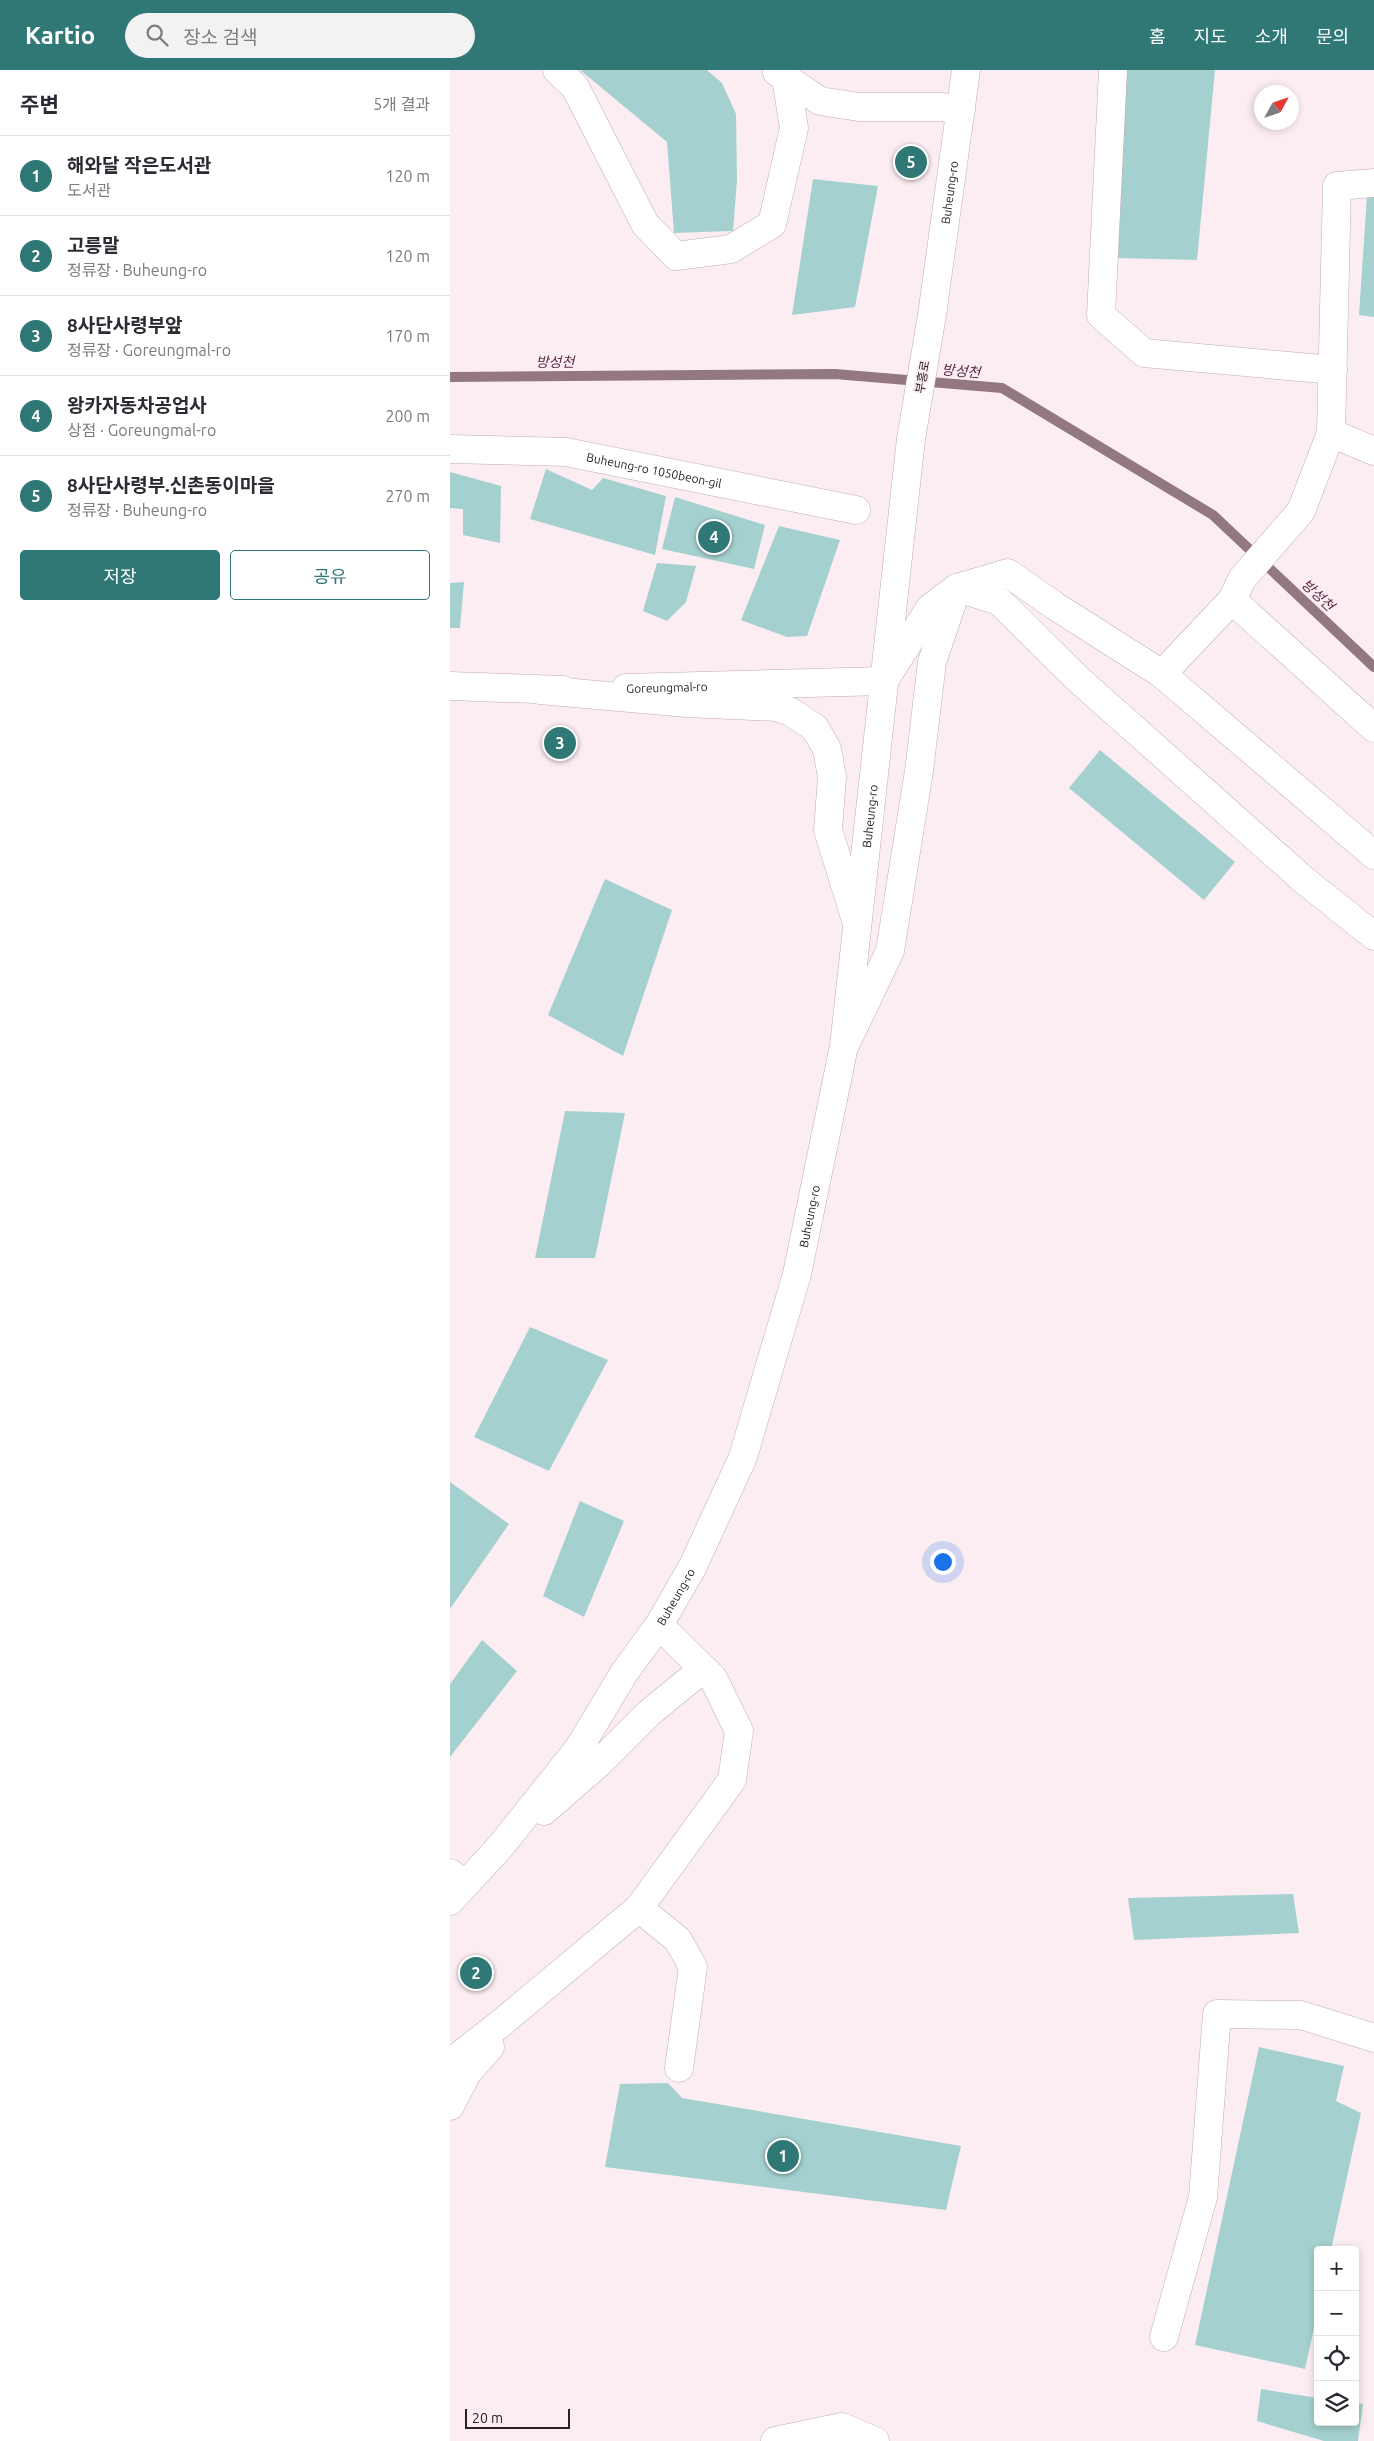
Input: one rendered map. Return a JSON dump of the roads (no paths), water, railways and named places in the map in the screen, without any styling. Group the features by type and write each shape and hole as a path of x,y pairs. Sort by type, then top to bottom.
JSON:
{"main road":[{"path":"558,70 575,87 645,224 676,256 731,249 772,224 794,128 780,74"},
{"path":"1113,70 1101,315 1144,353 1333,370"},
{"path":"780,74 820,101 859,107 942,107 966,84"},
{"name":"Buheung-ro","path":"932,315 966,84"},
{"path":"1162,674 1237,589 1301,511 1331,433 1338,186 1374,184"},
{"name":"부흥로","path":"911,439 932,315"},
{"path":"1331,433 1374,451"},
{"name":"Buheung-ro","path":"455,1886 500,1847 579,1748 624,1673 660,1625 693,1566 743,1456 797,1274 844,1046 911,439"},
{"name":"Buheung-ro 1050beon-gil","path":"450,449 566,452 856,510"},
{"path":"884,681 930,608 957,588 1008,573 1055,606 1162,674 1374,855"},
{"path":"957,588 999,601 1094,693 1305,880 1374,936"},
{"path":"844,1046 890,951 919,771 932,662 957,588"},
{"path":"1237,589 1374,728"},
{"name":"Goreungmal-ro","path":"450,686 540,690 884,681"},
{"path":"540,690 687,703 777,707 791,712 814,728 827,749 832,777 828,830 858,927"},
{"path":"450,2063 543,1989 639,1908 732,1780 739,1731 713,1678 660,1625"},
{"path":"500,1847 556,1802 649,1714 703,1669"},
{"path":"639,1908 678,1940 693,1967 679,2068"},
{"path":"450,2106 467,2073 543,1989"},
{"path":"1164,2337 1203,2196 1217,2014 1301,2015 1374,2038"},
{"path":"775,2441 842,2427 875,2441"}],"waterway":[{"name":"방성천","path":"450,377 835,374 1002,388 1213,515 1374,667"}],"place":[{"name":"8사단사령부.신촌동이마을","path":"911,162"},
{"name":"왕카자동차공업사","path":"714,537"},
{"name":"8사단사령부앞","path":"560,743"},
{"name":"고릉말","path":"476,1973"},
{"name":"해와달 작은도서관","path":"783,2156"}]}
